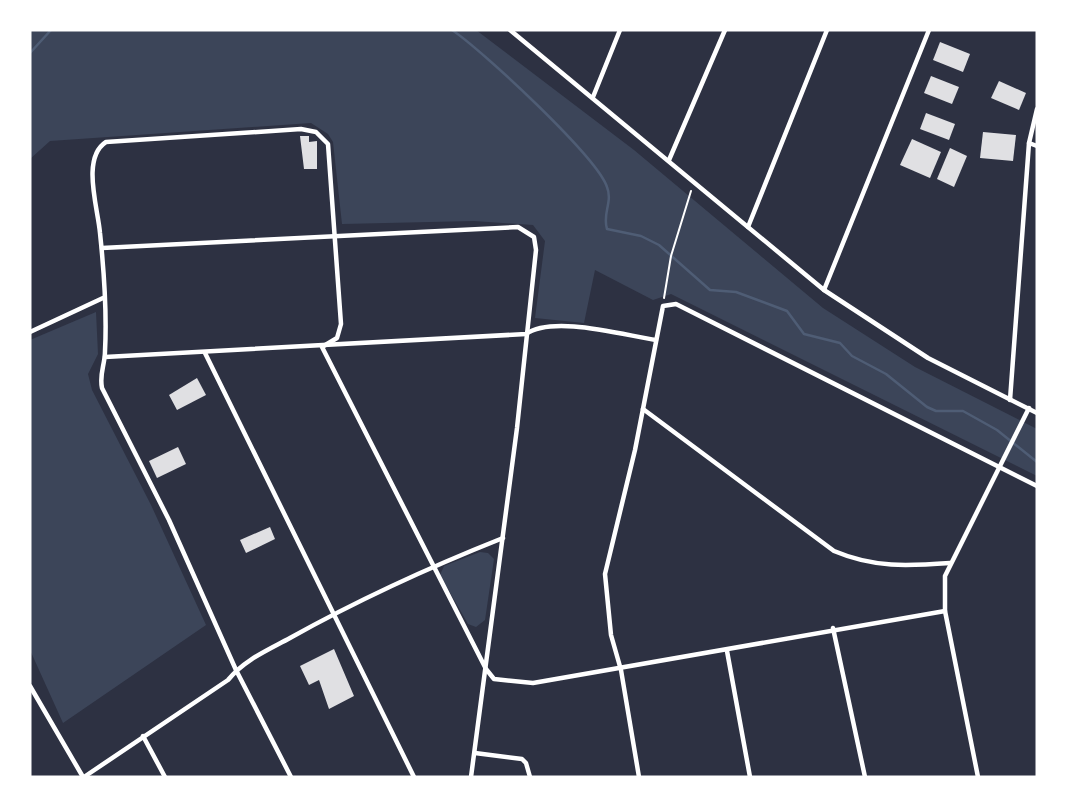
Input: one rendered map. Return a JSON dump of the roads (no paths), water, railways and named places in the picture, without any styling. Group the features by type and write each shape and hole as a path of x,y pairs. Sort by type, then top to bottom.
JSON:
{"street":[{"path":"510,30 517,32 824,290 929,358 1037,413"},
{"path":"593,97 620,30"},
{"path":"669,160 725,30"},
{"path":"748,227 827,30"},
{"path":"824,290 929,30"},
{"path":"1010,400 1029,143 1037,109"},
{"path":"290,777 236,670 169,520 102,388 100,369 105,358 102,248 93,166 98,149 106,142 222,133 307,130 321,136 330,149 341,324 337,338 322,347"},
{"path":"1029,143 1037,146"},
{"path":"102,248 336,235 519,228 529,231 536,250 503,537 471,777"},
{"path":"30,332 103,298"},
{"path":"639,777 621,670 611,635 605,574 643,409 663,306 676,304 929,434 1037,486"},
{"path":"105,358 526,334 542,326 565,326 656,340"},
{"path":"322,347 486,669 494,679 533,683 621,670 833,628 945,611"},
{"path":"205,353 414,777"},
{"path":"978,777 945,611 945,576 1002,468 1028,408"},
{"path":"643,409 834,551 867,563 888,566 950,563"},
{"path":"30,688 83,777 228,680 236,670 335,614 435,565 503,537"},
{"path":"833,628 865,777"},
{"path":"727,651 750,777"},
{"path":"143,736 165,777"},
{"path":"475,753 519,758 526,763 530,777"}],"waterway":[{"path":"30,53 51,30"},
{"path":"452,30 537,105 599,172 609,192 607,229 641,236 659,245 710,290 736,292 787,311 804,334 840,343 852,356 886,374 927,407 936,411 963,411 997,430 1037,462"}]}
